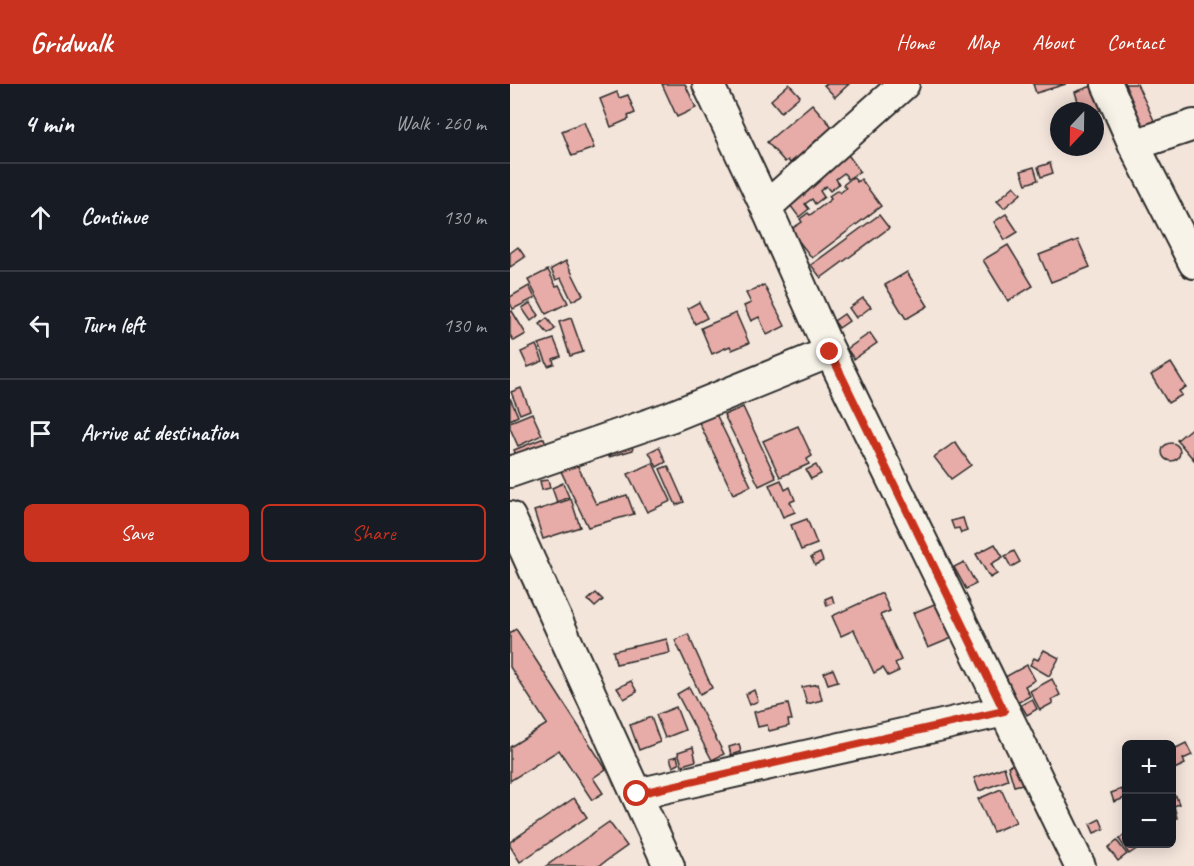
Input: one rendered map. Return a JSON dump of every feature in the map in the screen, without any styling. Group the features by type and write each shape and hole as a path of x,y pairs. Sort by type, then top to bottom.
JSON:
{"street":[{"path":"708,84 766,207 830,352 1080,866"},
{"path":"766,207 904,84"},
{"path":"1107,84 1134,145 1194,263"},
{"path":"1134,145 1194,124"},
{"path":"510,472 670,417 830,352"},
{"path":"510,517 669,866"},
{"path":"637,794 1004,711"}],"building":[{"path":"662,84 685,84 696,108 677,117"},
{"path":"789,84 800,96 781,112 771,100"},
{"path":"849,84 835,97 824,85"},
{"path":"1033,84 1066,84 1036,93"},
{"path":"1122,84 1137,84 1158,129 1146,135"},
{"path":"1095,85 1101,102 1078,102 1075,92"},
{"path":"617,92 619,98 628,95 635,113 628,116 629,119 611,127 600,99"},
{"path":"812,104 834,129 823,139 820,137 810,146 812,148 798,160 796,158 790,163 788,160 785,162 767,142"},
{"path":"584,122 594,148 572,156 562,131"},
{"path":"846,152 860,171 848,179 844,173 836,179 839,184 830,191 826,186 820,191 824,197 815,204 812,199 805,204 809,209 799,217 784,197"},
{"path":"1050,163 1053,173 1041,177 1038,167"},
{"path":"1034,167 1038,180 1026,184 1021,171"},
{"path":"853,177 857,182 861,179 881,206 812,258 790,230 802,222 800,219 808,213 810,215 831,199 829,196 838,190 840,193 846,188 843,185"},
{"path":"1014,186 1021,194 1004,208 997,201"},
{"path":"1006,214 1018,232 1005,240 994,222"},
{"path":"879,215 889,228 821,278 811,265"},
{"path":"1078,240 1090,267 1051,282 1039,255"},
{"path":"1008,245 1033,286 1008,301 983,260"},
{"path":"518,247 525,257 510,267 510,253"},
{"path":"566,261 583,295 572,301 561,278 556,280 551,269"},
{"path":"548,270 568,303 546,314 528,280"},
{"path":"907,272 928,306 906,319 885,285"},
{"path":"764,285 785,326 767,335 759,317 751,321 744,306 751,303 746,293"},
{"path":"529,286 535,298 513,309 510,297"},
{"path":"863,298 871,307 856,318 849,308"},
{"path":"699,302 707,318 695,324 688,308"},
{"path":"530,303 539,315 531,321 522,308"},
{"path":"512,311 526,334 514,341 510,335 510,312"},
{"path":"736,313 749,343 732,350 730,346 712,354 701,328"},
{"path":"844,314 849,321 839,328 834,321"},
{"path":"547,318 555,329 548,334 540,324"},
{"path":"571,318 583,352 570,356 559,322"},
{"path":"870,333 877,343 854,359 847,349"},
{"path":"554,339 561,356 553,359 554,364 548,366 539,344"},
{"path":"536,345 543,361 528,367 521,352"},
{"path":"1171,363 1186,387 1179,391 1182,395 1168,403 1151,375"},
{"path":"521,388 530,410 520,414 511,392"},
{"path":"510,398 518,416 510,420"},
{"path":"743,407 776,478 759,486 724,415"},
{"path":"714,410 751,486 733,494 697,418"},
{"path":"532,413 542,435 518,446 510,428 510,422"},
{"path":"798,426 812,456 807,459 809,464 780,477 763,441"},
{"path":"1194,426 1194,460 1177,440"},
{"path":"544,438 547,447 517,458 514,450"},
{"path":"630,439 633,450 609,457 606,445"},
{"path":"955,442 971,465 951,479 934,457"},
{"path":"1167,443 1175,443 1180,448 1178,459 1167,461 1162,456 1162,448"},
{"path":"659,447 666,462 657,467 649,452"},
{"path":"573,456 596,504 627,495 634,514 588,527 557,463"},
{"path":"653,463 671,501 647,512 628,474"},
{"path":"816,465 821,474 811,479 806,470"},
{"path":"668,466 684,502 676,505 660,469"},
{"path":"548,480 550,488 542,490 540,481"},
{"path":"781,480 785,490 790,487 795,500 790,502 795,512 783,517 769,485"},
{"path":"563,483 569,497 557,502 552,488"},
{"path":"571,499 580,527 543,539 534,511"},
{"path":"963,518 967,531 961,533 959,528 954,529 951,521"},
{"path":"807,519 817,544 801,550 791,525"},
{"path":"995,544 1003,557 991,564 997,574 990,578 976,554"},
{"path":"1014,551 1020,562 1011,567 1005,556"},
{"path":"820,553 823,561 815,565 811,557"},
{"path":"964,562 976,584 966,589 954,567"},
{"path":"596,593 603,600 595,607 588,600"},
{"path":"882,593 890,611 880,615 901,660 895,663 899,671 888,676 883,668 874,673 854,630 841,636 832,616"},
{"path":"832,596 834,603 827,606 825,599"},
{"path":"937,603 952,638 928,648 913,613"},
{"path":"516,629 606,769 593,778 603,793 592,800 559,750 510,781 510,747 547,724 510,667 510,633"},
{"path":"688,634 712,688 700,694 675,640"},
{"path":"667,639 670,653 616,664 613,651"},
{"path":"1044,650 1059,658 1049,676 1030,665 1034,658 1038,660"},
{"path":"1027,665 1035,680 1025,686 1030,696 1017,703 1005,677"},
{"path":"833,669 838,681 828,684 824,673"},
{"path":"1052,679 1060,695 1051,700 1053,703 1040,710 1030,691"},
{"path":"631,681 637,692 624,699 617,688"},
{"path":"818,684 822,700 807,704 802,687"},
{"path":"689,687 724,754 712,760 677,694"},
{"path":"754,690 758,701 750,705 746,694"},
{"path":"1032,699 1037,709 1027,715 1021,705"},
{"path":"788,704 792,720 788,720 789,726 769,731 767,725 758,727 754,712"},
{"path":"676,707 685,730 665,738 656,715"},
{"path":"651,717 660,742 639,750 630,725"},
{"path":"1186,743 1192,755 1183,759 1185,764 1176,768 1176,748"},
{"path":"739,744 741,752 731,755 729,747"},
{"path":"693,747 696,761 682,765 678,752"},
{"path":"677,756 679,764 673,767 670,758"},
{"path":"1021,762 1027,783 1014,786 1008,766"},
{"path":"1004,767 1008,780 979,791 974,778"},
{"path":"1001,789 1016,822 993,832 978,799"},
{"path":"1122,789 1122,799 1114,802 1111,793"},
{"path":"574,798 587,817 520,862 510,842"},
{"path":"1100,819 1104,829 1094,833 1090,824"},
{"path":"609,822 627,846 599,866 546,866"},
{"path":"1117,841 1127,854 1118,861 1108,848"},
{"path":"1125,848 1138,848 1129,854"}],"route":[{"path":"637,794 1004,711 830,352"}]}
